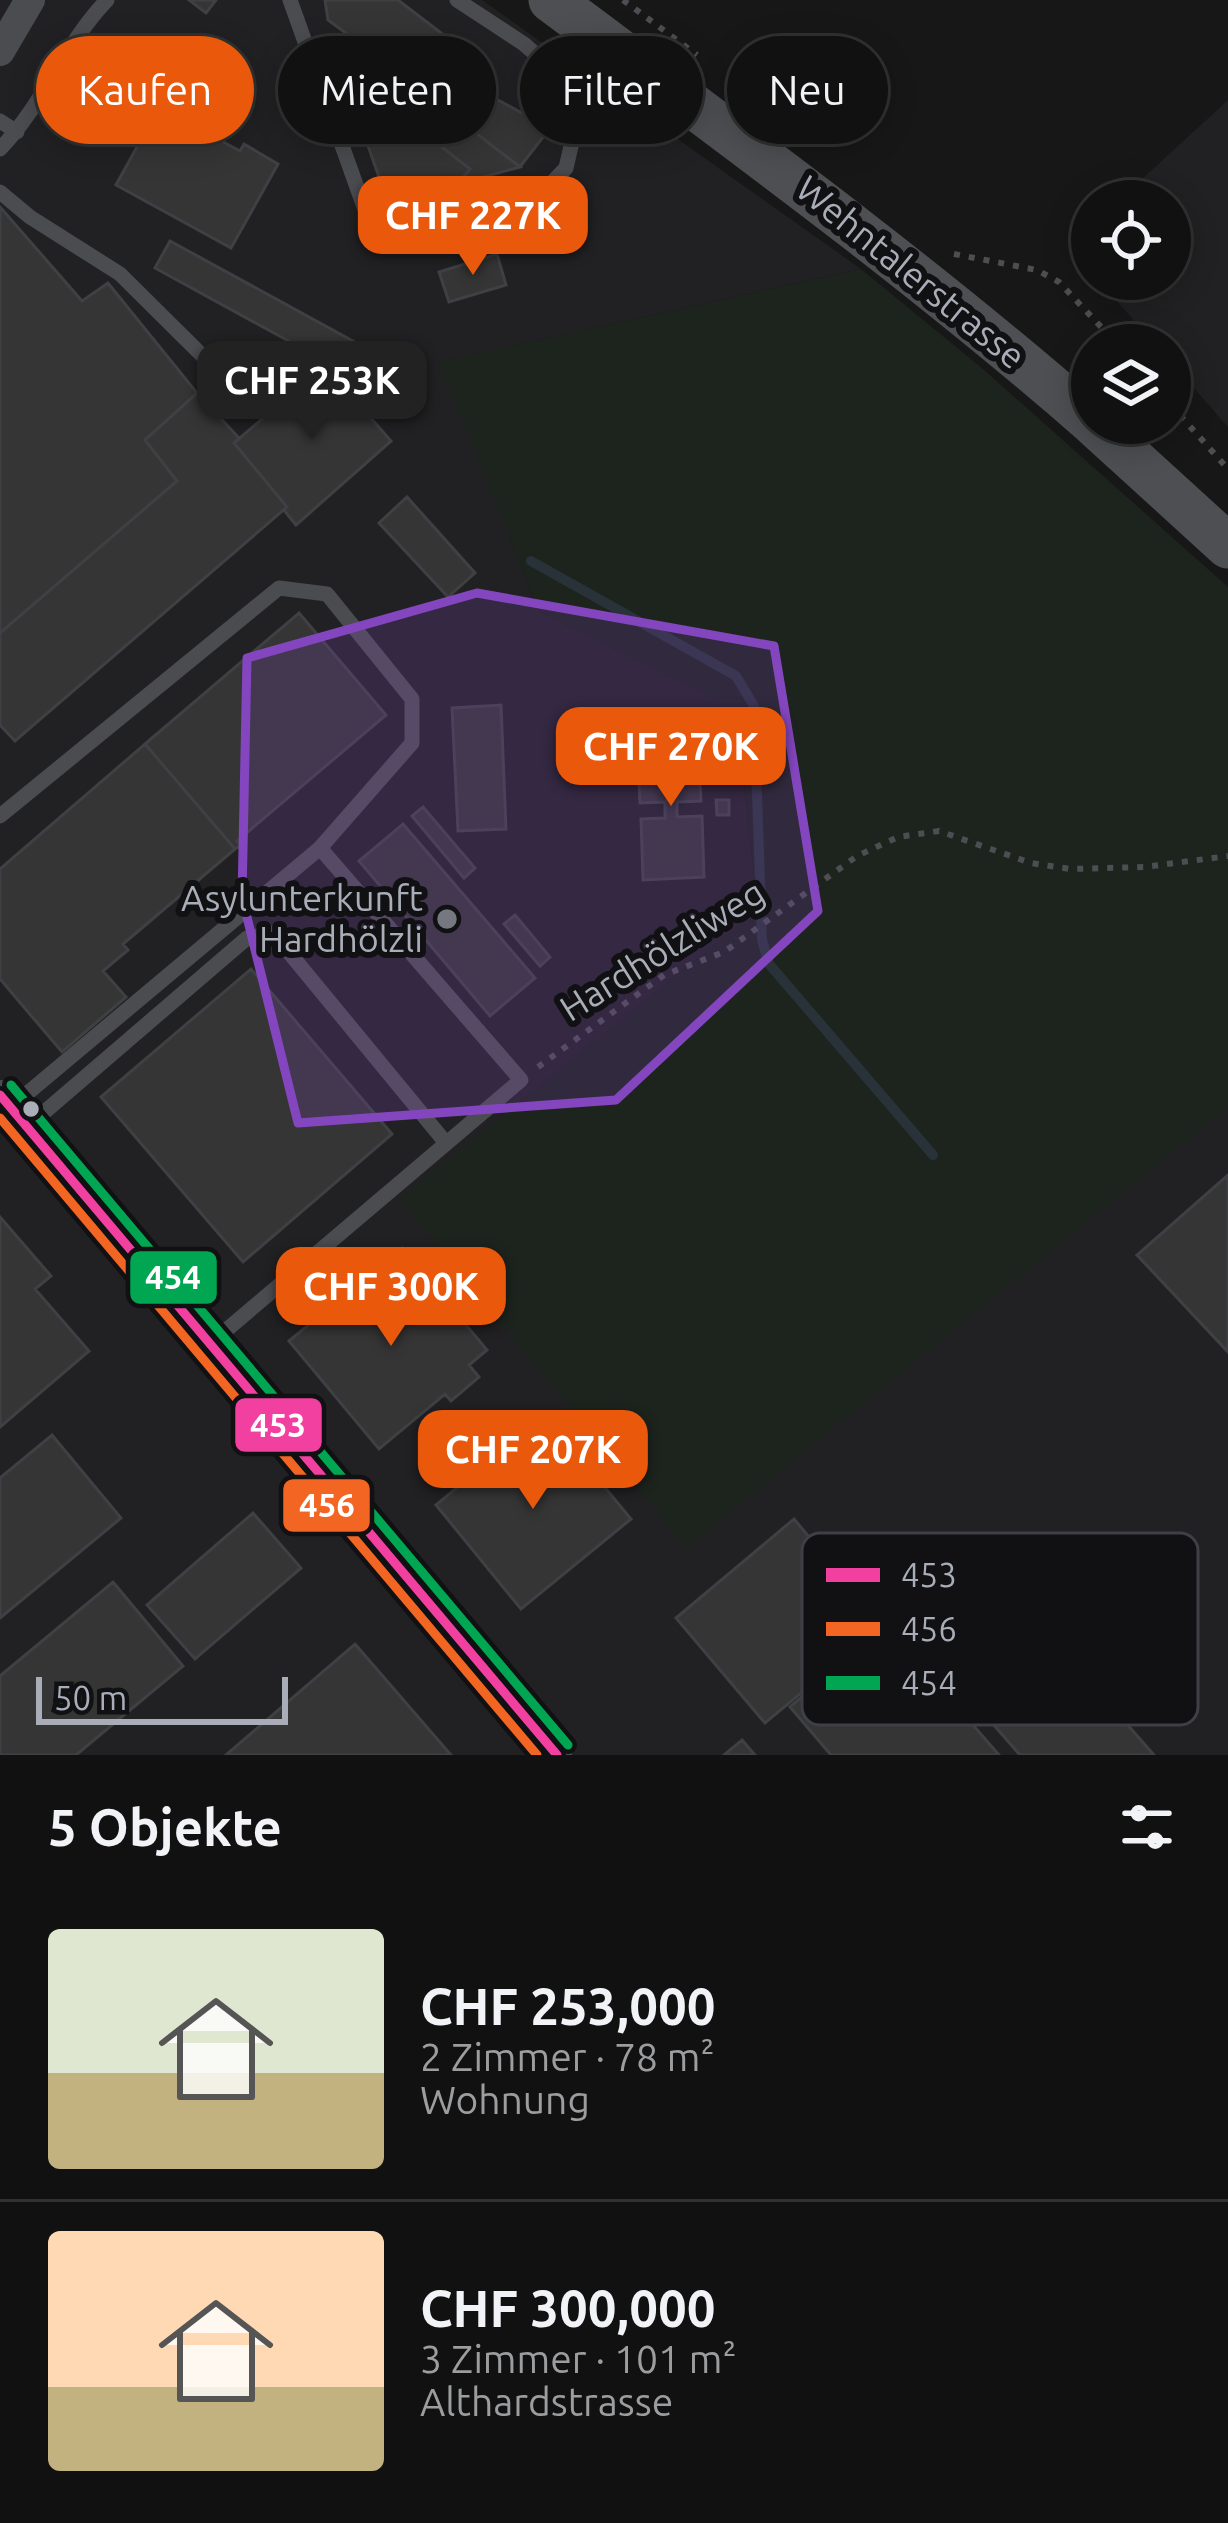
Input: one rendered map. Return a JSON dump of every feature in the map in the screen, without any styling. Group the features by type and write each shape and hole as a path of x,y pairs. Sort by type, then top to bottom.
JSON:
{"main road":[{"name":"Wehntalerstrasse","path":"551,0 766,156 933,286 1071,403"},
{"name":"Wehntalerstrasse","path":"1117,444 1228,546"}],"street":[{"path":"0,51 30,0"},
{"path":"13,1110 557,1755"}],"lane":[{"path":"0,149 17,132 78,30 107,0"},
{"path":"290,0 369,221 390,237 419,236 544,191 566,168 574,133 569,97 549,66 457,0"},
{"path":"0,121 17,132"},
{"path":"0,192 30,217 120,274 245,398"},
{"path":"0,816 280,588 327,594 412,699 412,743 320,848 13,1110"},
{"path":"211,1343 521,1080 320,848"},
{"path":"13,1110 247,938 273,933 446,1143"}],"path":[{"path":"623,0 671,36"},
{"path":"940,246 961,257 1036,270 1059,282 1098,324"},
{"path":"1191,428 1228,469"},
{"name":"Hardhölzliweg","path":"521,1080 664,975 724,952 857,856 898,837 939,831 1031,863 1070,869 1145,867 1228,856"}],"highlighted area":[{"path":"477,593 774,646 818,911 616,1100 298,1123 242,897 247,658"}],"shaded area":[{"path":"0,0 482,0 533,36 520,36 520,144 685,144 861,269 440,362 539,611 736,710 758,910 400,1199 1228,1104 1228,1755 0,1755"},
{"path":"1228,100 1228,427 1191,385 1191,324 1137,324 1116,300 1191,300 1191,180 1141,180"},
{"path":"861,269 983,369 1228,587 1228,1107 686,1548 399,1199 758,910 736,711 539,611 439,362"}],"building":[{"path":"189,0 216,0 206,13"},
{"path":"325,0 398,0 445,36 350,36 328,20"},
{"path":"496,99 520,112 520,144 538,144 520,167 490,144 496,144"},
{"path":"139,144 227,144 240,151 244,144 278,164 231,248 116,185"},
{"path":"367,144 446,144 443,148 470,169 458,184 390,208"},
{"path":"446,144 490,144 520,167 458,184 470,169 443,148"},
{"path":"0,207 82,301 108,283 197,393 145,440 177,481 0,633"},
{"path":"170,241 364,347 349,374 155,268"},
{"path":"497,254 506,285 449,302 439,272"},
{"path":"325,365 391,441 296,525 284,510 287,507 234,443"},
{"path":"197,393 239,438 234,443 287,507 15,741 0,725 0,633 177,481 145,440"},
{"path":"407,497 475,573 448,597 379,523"},
{"path":"299,613 386,715 237,841 241,845 235,849 145,744"},
{"path":"501,705 506,829 458,831 452,708"},
{"path":"603,729 604,759 579,760 578,730"},
{"path":"698,739 701,801 677,802 677,817 702,816 704,877 643,880 641,819 665,818 665,802 640,803 637,742"},
{"path":"145,744 235,849 123,944 128,950 103,971 126,997 62,1052 0,979 0,869"},
{"path":"716,800 729,800 729,815 717,815"},
{"path":"423,807 475,868 464,878 412,816"},
{"name":"Asylunterkunft Hardhölzli","path":"403,824 535,978 490,1016 359,861"},
{"path":"515,915 550,957 540,966 504,924"},
{"path":"251,969 392,1134 243,1262 101,1097"},
{"path":"1228,1175 1228,1352 1137,1255"},
{"path":"0,1217 51,1276 35,1289 89,1351 0,1427"},
{"path":"402,1248 487,1350 469,1365 479,1377 451,1401 445,1394 379,1449 289,1341"},
{"path":"545,1415 631,1519 521,1609 436,1505"},
{"path":"52,1435 121,1518 0,1618 0,1478"},
{"path":"253,1513 301,1568 195,1659 147,1605"},
{"path":"794,1519 806,1533 802,1533 802,1692 765,1723 676,1618"},
{"path":"113,1582 183,1666 76,1755 0,1755 0,1676"},
{"path":"355,1644 451,1755 226,1755"},
{"path":"802,1697 802,1721 790,1707"},
{"path":"805,1725 973,1725 999,1755 831,1755"},
{"path":"994,1725 1128,1725 1154,1755 1020,1755"},
{"path":"742,1740 755,1755 724,1755"}],"waterway":[{"path":"531,561 736,676 754,706 762,940 769,964 933,1155"}],"transit line":[{"name":"454","path":"11,1085 568,1745"},
{"name":"453","path":"0,1095 557,1755"},
{"name":"456","path":"0,1118 537,1755"}],"place":[{"name":"Asylunterkunft Hardhölzli","path":"447,919"}]}
